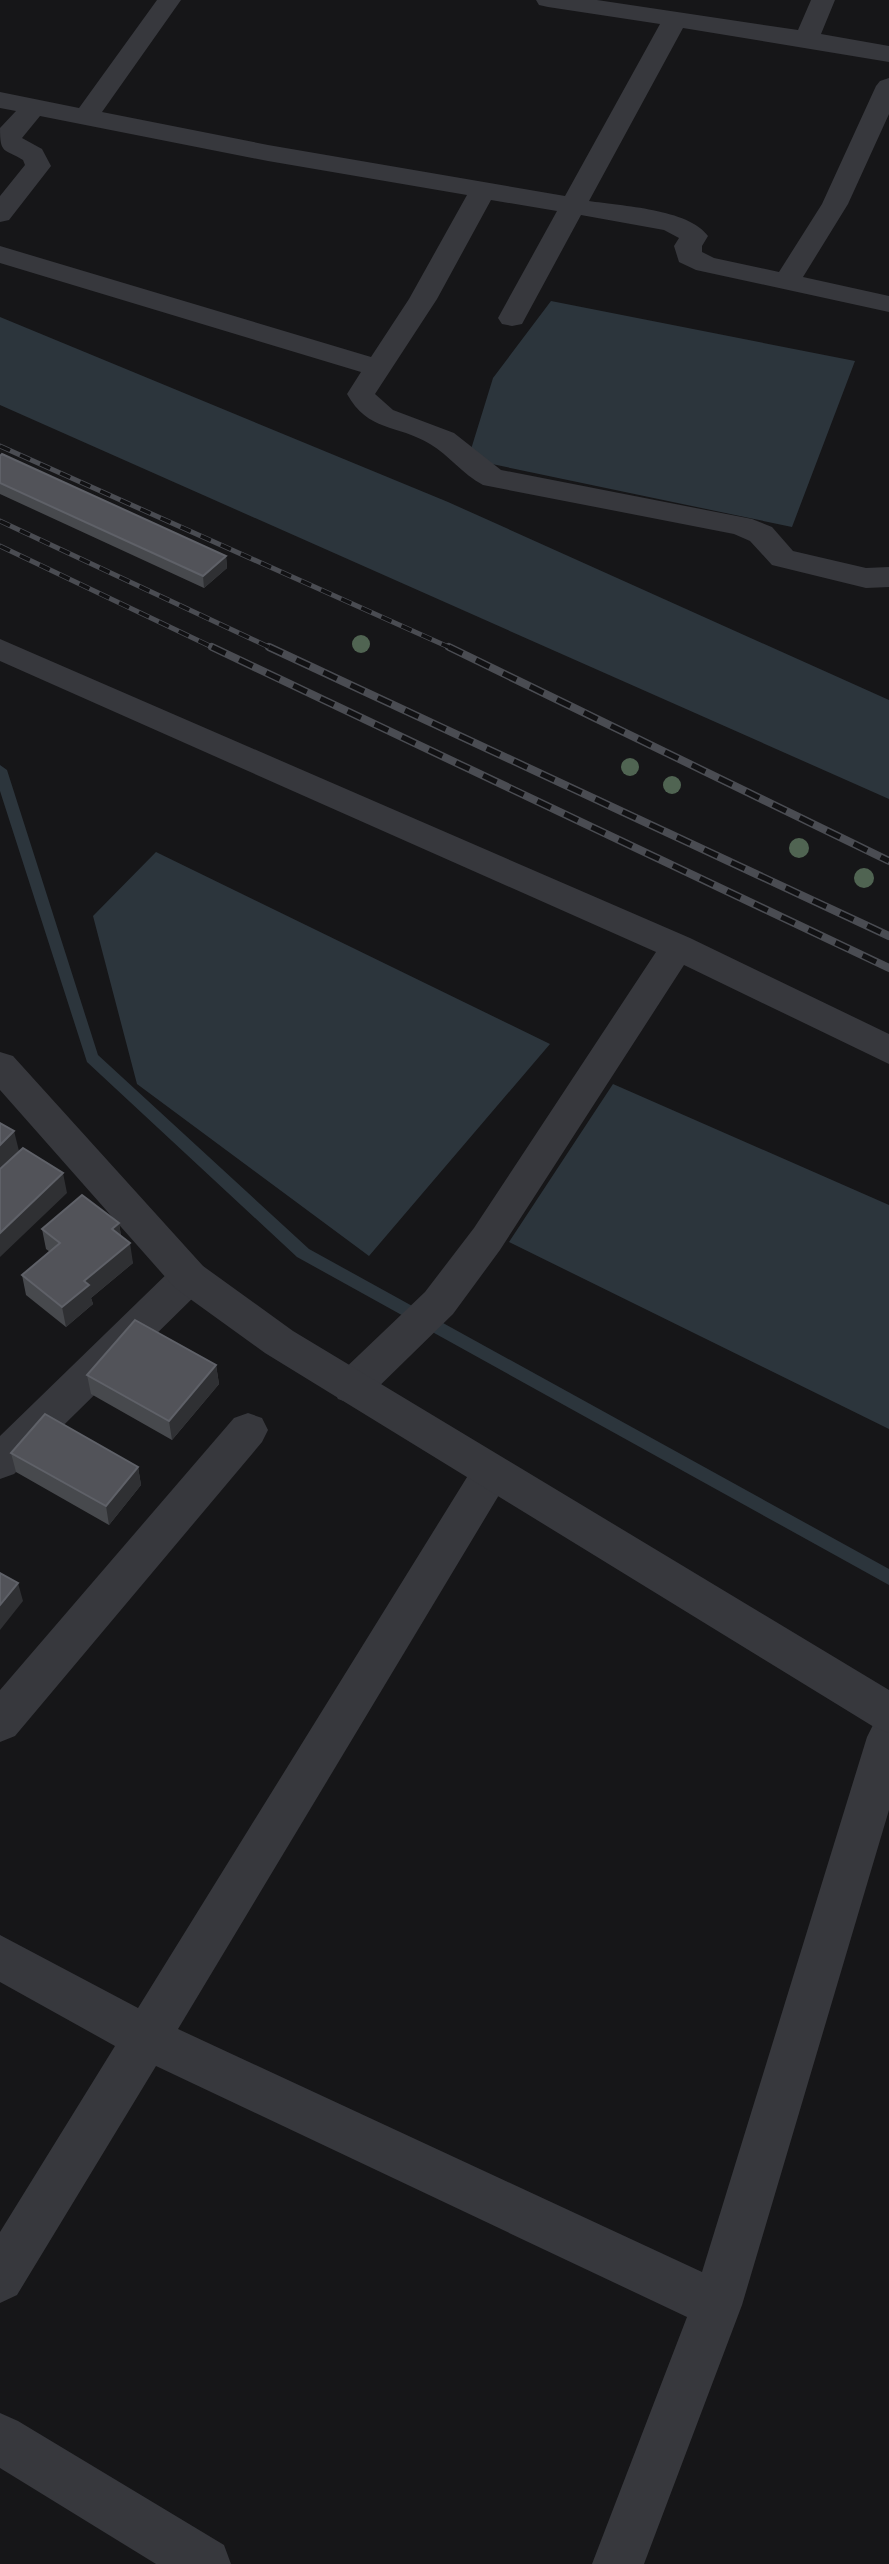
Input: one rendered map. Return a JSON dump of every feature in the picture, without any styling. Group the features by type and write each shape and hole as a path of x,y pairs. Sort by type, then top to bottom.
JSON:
{"street":[{"path":"86,117 169,0"},
{"path":"548,0 624,6 675,19 889,54"},
{"path":"807,39 822,0"},
{"path":"512,318 675,19"},
{"path":"786,282 835,204 889,86"},
{"path":"0,100 268,153 672,223 694,236 688,246 689,256 706,264 889,304"},
{"path":"0,214 38,166 37,158 32,152 13,146 9,138 11,131 34,107"},
{"path":"483,190 423,299 362,394 365,405 379,414 450,443 478,471 493,478 741,526 761,534 783,558 866,578 889,576"},
{"path":"0,254 377,368"},
{"path":"0,649 678,947 889,1050"},
{"path":"352,1387 439,1303 487,1239 678,947"},
{"path":"4,1079 189,1277 279,1342 889,1713"},
{"path":"0,1462 189,1277"},
{"path":"0,1722 248,1430"},
{"path":"0,2277 491,1473"},
{"path":"618,2564 717,2305 889,1737"},
{"path":"0,1957 145,2037 717,2305"},
{"path":"0,2439 205,2564"}],"shaded area":[{"path":"551,301 855,361 792,527 468,459 493,378"},
{"path":"0,317 448,502 889,700 889,799 0,405"},
{"path":"156,852 550,1044 369,1256 137,1084 93,916"},
{"path":"613,1084 889,1205 889,1429 509,1242"}],"building":[{"path":"2,454 226,556 203,576 0,483"},
{"path":"0,1123 14,1131 0,1145"},
{"path":"23,1148 63,1173 0,1233 0,1169"},
{"path":"82,1195 119,1223 112,1229 130,1243 84,1281 89,1285 62,1307 22,1275 60,1243 42,1229"},
{"path":"135,1320 216,1365 169,1421 87,1375"},
{"path":"45,1414 138,1467 106,1506 11,1453"},
{"path":"0,1573 18,1583 0,1605"}],"waterway":[{"path":"0,770 92,1058 303,1253 889,1578"}],"railway":[{"path":"0,446 453,649"},
{"path":"0,521 273,649"},
{"path":"0,546 216,649"},
{"path":"212,647 889,968"},
{"path":"269,647 889,936"},
{"path":"449,647 889,861"}]}
